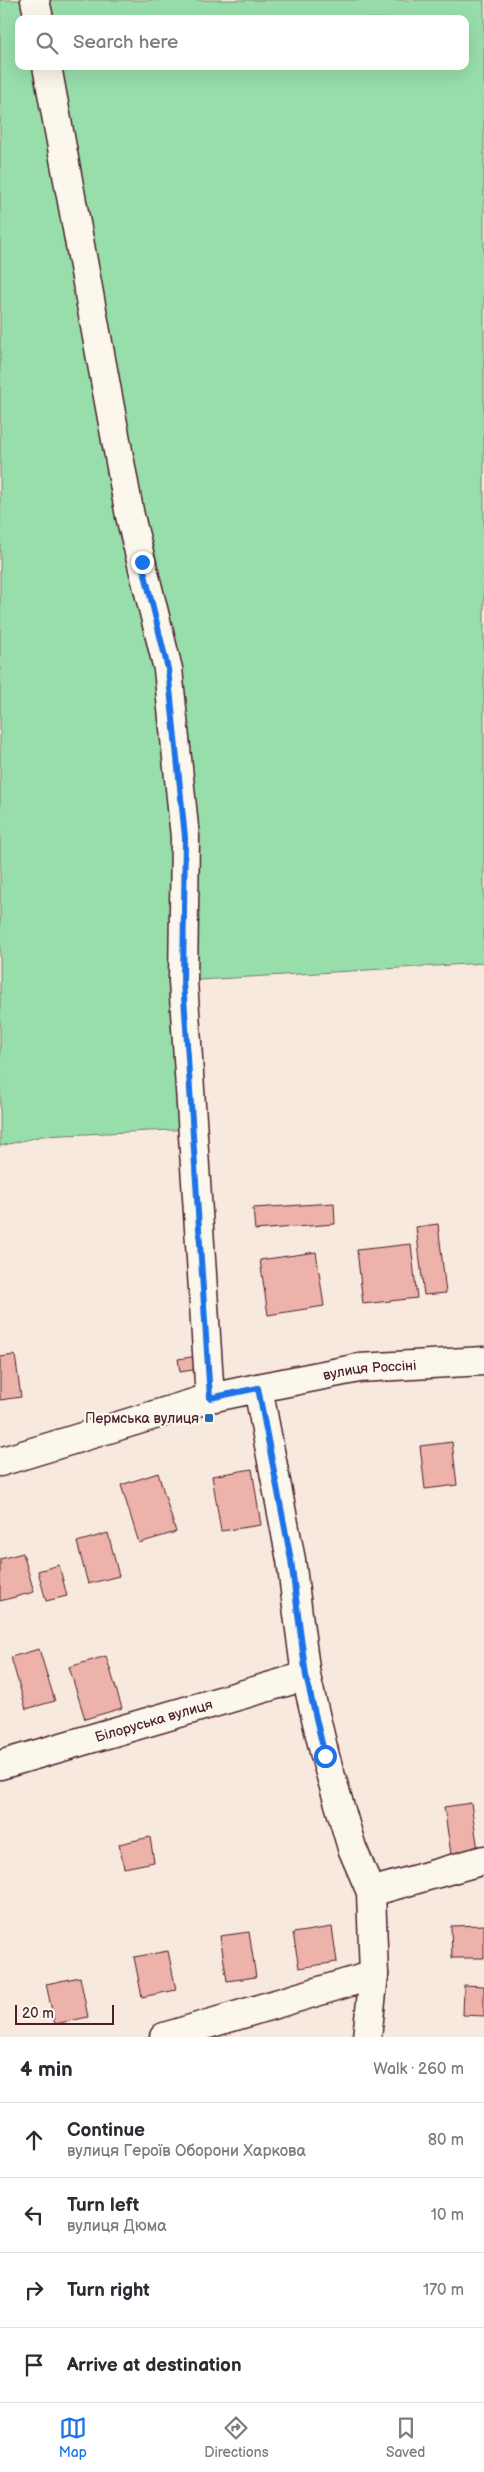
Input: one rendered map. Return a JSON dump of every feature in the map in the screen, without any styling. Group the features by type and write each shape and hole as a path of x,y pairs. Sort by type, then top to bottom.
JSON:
{"street":[{"path":"36,0 38,15"},
{"path":"48,70 130,516 168,669 185,837 183,981 210,1398"},
{"name":"вулиця Россіні","path":"0,1462 210,1398 258,1388 359,1368 484,1362"},
{"path":"258,1388 291,1560 306,1676 325,1756 352,1848 371,1892 374,1975 367,2037"},
{"name":"Білоруська вулиця","path":"0,1765 306,1676"},
{"path":"371,1892 484,1860"},
{"path":"164,2037 374,1975"}],"green space":[{"path":"0,0 484,0 484,963 183,981 193,1129 42,1136 0,1146"}],"building":[{"path":"334,1203 335,1224 255,1230 253,1208"},
{"path":"438,1224 446,1293 424,1295 416,1227"},
{"path":"411,1244 417,1298 363,1304 357,1250"},
{"path":"316,1252 324,1306 268,1315 260,1260"},
{"path":"15,1355 21,1397 0,1400 0,1357"},
{"path":"198,1356 199,1369 180,1372 178,1359"},
{"path":"452,1442 457,1485 425,1489 420,1446"},
{"path":"252,1469 261,1525 221,1531 212,1476"},
{"path":"158,1473 176,1532 139,1543 121,1485"},
{"path":"108,1533 119,1576 88,1584 77,1542"},
{"path":"23,1553 34,1592 0,1601 0,1559"},
{"path":"59,1565 67,1596 46,1601 38,1571"},
{"path":"39,1649 55,1701 26,1709 11,1657"},
{"path":"106,1656 122,1708 85,1719 69,1667"},
{"path":"471,1803 478,1850 451,1854 444,1807"},
{"path":"150,1837 154,1862 124,1868 119,1844"},
{"path":"484,1925 484,1958 452,1958 451,1926"},
{"path":"332,1927 337,1962 299,1968 293,1933"},
{"path":"249,1932 256,1977 227,1981 220,1936"},
{"path":"168,1951 176,1990 142,1997 134,1957"},
{"path":"80,1977 88,2017 55,2024 46,1984"},
{"path":"464,1985 484,1986 484,2016 463,2015"}],"place":[{"name":"Пермська вулиця","path":"209,1418"}],"route":[{"path":"142,562 168,669 185,837 183,981 210,1398 258,1388 291,1560 306,1676 325,1756"}]}
